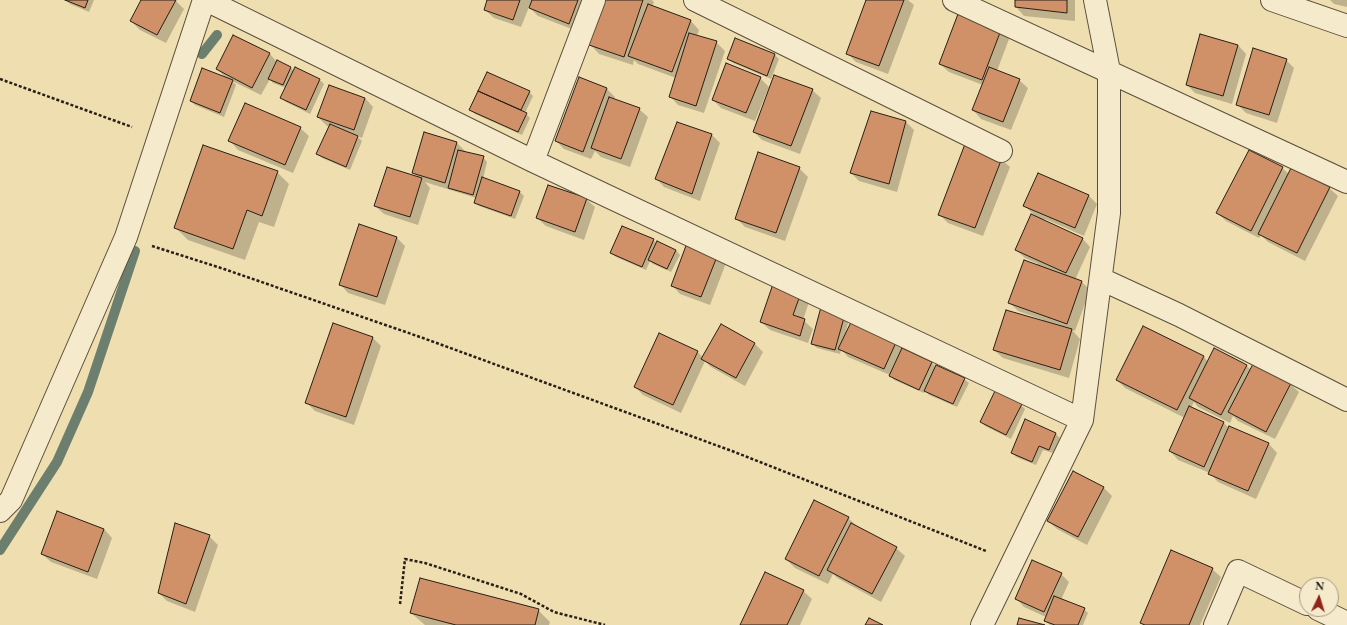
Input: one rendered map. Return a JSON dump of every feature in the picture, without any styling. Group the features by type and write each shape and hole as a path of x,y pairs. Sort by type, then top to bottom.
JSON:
{"street":[{"path":"0,511 11,500 126,237 205,0 532,161 1082,420"},
{"path":"532,161 594,0"},
{"path":"695,0 1001,151"},
{"path":"954,0 1347,182"},
{"path":"982,625 1082,420 1109,212 1109,71 1095,0"},
{"path":"1272,0 1347,26"},
{"path":"1100,279 1179,315 1347,400"},
{"path":"1215,625 1238,571 1299,600"},
{"path":"1335,617 1347,623"}],"path":[{"path":"0,79 159,137"},
{"path":"126,237 424,338 732,451 1013,562"},
{"path":"400,604 405,559 425,563 521,594 554,612 605,625"}],"building":[{"path":"65,0 88,0 85,8"},
{"path":"141,0 176,0 157,35 130,21"},
{"path":"487,0 520,0 513,20 484,10"},
{"path":"532,0 578,0 569,24 529,8"},
{"path":"604,0 643,0 624,57 589,45"},
{"path":"866,0 904,0 879,66 846,54"},
{"path":"1015,0 1067,0 1067,13 1015,7"},
{"path":"648,4 691,20 672,72 628,56"},
{"path":"958,14 1001,30 982,80 939,64"},
{"path":"689,33 717,41 696,106 669,97"},
{"path":"1200,34 1238,45 1223,96 1186,85"},
{"path":"233,35 270,53 252,88 216,69"},
{"path":"735,38 775,54 767,76 727,59"},
{"path":"1253,48 1287,59 1269,115 1236,105"},
{"path":"277,60 291,67 283,85 268,79"},
{"path":"726,63 761,77 746,113 712,100"},
{"path":"295,67 320,79 306,110 280,98"},
{"path":"989,67 1020,79 1003,122 972,110"},
{"path":"202,68 233,80 220,113 190,101"},
{"path":"487,72 530,91 521,110 478,91"},
{"path":"774,75 813,89 791,146 753,132"},
{"path":"579,77 607,88 583,152 555,141"},
{"path":"329,85 365,98 354,130 317,117"},
{"path":"478,91 527,113 518,132 469,110"},
{"path":"609,97 640,108 621,159 591,148"},
{"path":"245,103 301,127 285,165 228,141"},
{"path":"871,111 906,121 889,184 850,173"},
{"path":"677,122 712,134 692,194 655,179"},
{"path":"330,124 358,136 346,167 316,154"},
{"path":"424,132 457,142 445,183 412,173"},
{"path":"965,144 1002,158 975,228 938,215"},
{"path":"203,145 278,171 262,216 247,210 233,249 174,228"},
{"path":"458,150 484,156 473,195 448,188"},
{"path":"1249,150 1283,167 1251,231 1216,213"},
{"path":"758,152 800,167 776,233 735,219"},
{"path":"387,167 422,178 410,217 374,206"},
{"path":"1291,168 1330,187 1297,253 1258,234"},
{"path":"1038,173 1089,195 1075,228 1023,206"},
{"path":"482,177 520,191 511,216 474,203"},
{"path":"548,185 587,198 575,232 536,218"},
{"path":"1031,214 1083,238 1066,273 1015,250"},
{"path":"359,224 397,237 377,297 339,285"},
{"path":"622,226 654,239 642,267 610,253"},
{"path":"657,241 676,250 667,269 648,260"},
{"path":"687,243 718,254 701,297 671,286"},
{"path":"1024,260 1082,281 1067,324 1008,303"},
{"path":"774,281 802,290 793,315 805,319 800,336 760,322"},
{"path":"821,307 845,314 835,350 811,344"},
{"path":"1006,310 1072,329 1060,370 993,350"},
{"path":"853,318 898,338 884,369 838,349"},
{"path":"333,323 373,337 346,417 305,403"},
{"path":"721,324 755,343 736,378 701,359"},
{"path":"1143,326 1204,356 1177,410 1116,380"},
{"path":"659,333 698,351 673,405 634,387"},
{"path":"902,348 932,362 919,390 889,376"},
{"path":"1214,348 1247,365 1221,415 1189,398"},
{"path":"1253,364 1291,383 1266,432 1228,412"},
{"path":"936,365 965,378 953,404 924,391"},
{"path":"995,391 1022,404 1006,435 980,422"},
{"path":"1189,406 1224,422 1204,467 1169,451"},
{"path":"1025,419 1056,433 1049,450 1039,446 1032,462 1011,453"},
{"path":"1229,426 1269,443 1248,491 1208,474"},
{"path":"1073,471 1104,487 1078,537 1047,521"},
{"path":"814,500 849,517 819,576 785,559"},
{"path":"57,511 104,529 88,572 41,554"},
{"path":"175,523 210,535 186,604 158,593"},
{"path":"851,523 897,547 872,594 827,570"},
{"path":"1171,550 1213,568 1189,625 1145,625 1140,623"},
{"path":"1032,560 1062,573 1044,612 1015,599"},
{"path":"765,572 804,590 787,625 740,625"},
{"path":"420,578 539,609 535,625 456,625 410,613"},
{"path":"1054,596 1085,608 1078,625 1055,625 1044,621"},
{"path":"869,618 883,625 865,625"},
{"path":"1019,618 1045,625 1017,625"}],"waterway":[{"path":"202,54 217,35"},
{"path":"0,550 57,462 88,392 135,251"}]}
